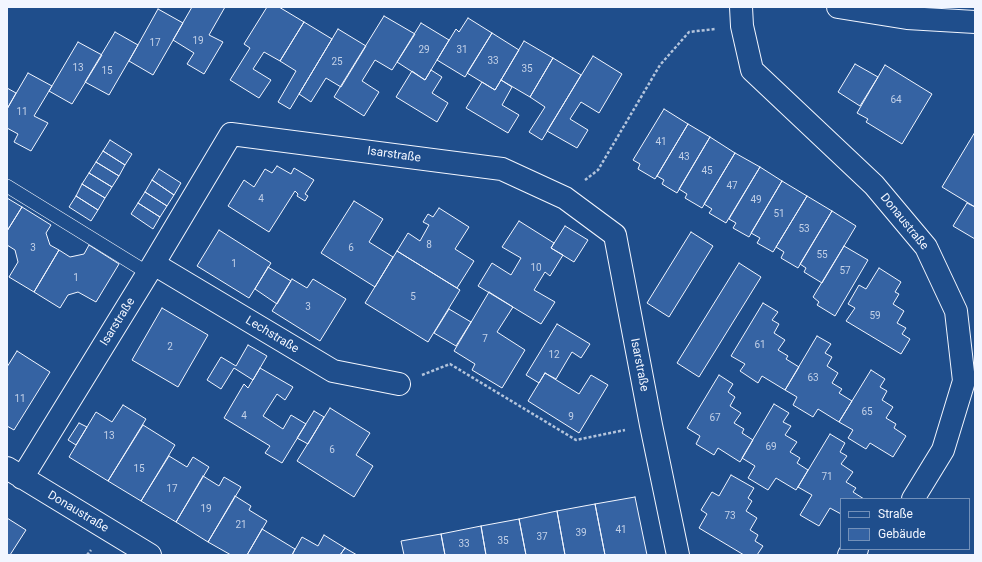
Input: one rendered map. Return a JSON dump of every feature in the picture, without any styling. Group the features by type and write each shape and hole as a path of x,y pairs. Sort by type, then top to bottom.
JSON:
{"street":[{"name":"Donaustraße","path":"741,7 742,26 752,70 874,185 926,247 956,311 970,381 943,450 914,498"},
{"path":"838,7 908,18 975,22"},
{"name":"Isarstraße","path":"15,473 151,269 231,134 502,169 565,198 615,235 650,425 678,555"},
{"name":"Lechstraße","path":"151,269 333,371 400,384"},
{"name":"Donaustraße","path":"15,473 150,555"}],"lane":[{"path":"7,186 151,269"}],"path":[{"path":"565,198 598,170 660,65 689,32"},
{"path":"400,384 450,364 576,440 650,425"}],"building":[{"path":"192,7 225,7 209,35 223,42 204,74 187,64 194,53 173,40"},
{"path":"267,7 279,7 304,22 280,61 264,52 253,69 271,80 259,98 230,80 250,48 244,44"},
{"path":"158,9 183,23 153,75 129,61"},
{"path":"384,16 415,34 392,70 375,60 362,81 379,92 364,116 334,97"},
{"path":"468,18 492,33 465,77 437,60 456,29 459,32"},
{"path":"304,22 332,39 290,109 278,102 296,71 280,61"},
{"path":"421,23 449,40 425,80 397,62"},
{"path":"338,29 366,46 341,87 326,78 311,102 299,94"},
{"path":"115,32 138,45 109,95 85,82"},
{"path":"492,33 519,50 495,90 467,73"},
{"path":"524,41 553,58 530,97 501,80"},
{"path":"78,42 102,55 72,104 49,91"},
{"path":"593,56 622,74 599,113 581,102 570,119 588,130 577,148 547,131"},
{"path":"553,58 581,75 542,140 529,132 545,107 530,97"},
{"path":"855,64 878,77 860,106 838,92"},
{"path":"885,65 932,94 902,144 866,122 868,119 857,113"},
{"path":"431,70 442,77 432,93 448,103 437,122 396,97 412,71 425,80"},
{"path":"28,73 52,86 34,116 48,123 31,151 14,142 18,134 7,128 7,109"},
{"path":"501,80 512,87 502,105 519,115 508,133 466,108 482,82 495,90"},
{"path":"7,88 16,93 7,109"},
{"path":"664,109 688,124 655,179 638,169 640,164 633,160"},
{"path":"688,124 710,137 677,193 662,184 664,180 657,176"},
{"path":"975,132 975,207 942,187"},
{"path":"710,137 735,153 702,208 685,198 687,194 679,189"},
{"path":"110,140 132,154 125,165 103,151"},
{"path":"103,151 125,165 119,176 96,162"},
{"path":"735,153 760,167 726,223 709,213 712,209 704,204"},
{"path":"96,162 119,176 112,187 89,173"},
{"path":"277,166 291,174 294,168 314,180 305,194 308,196 305,201 297,196 298,194 295,191 269,232 228,206 244,180 254,187 265,169 272,173"},
{"path":"760,167 782,181 749,237 733,228 736,223 729,219"},
{"path":"159,169 181,183 174,195 152,180"},
{"path":"89,173 112,187 105,198 82,184"},
{"path":"152,180 174,195 167,206 145,192"},
{"path":"782,181 807,196 773,252 757,243 760,238 751,233"},
{"path":"82,184 105,198 98,210 76,196"},
{"path":"145,192 167,206 160,217 138,203"},
{"path":"76,196 98,210 91,221 69,207"},
{"path":"807,196 832,211 798,268 781,258 784,252 776,247"},
{"path":"7,198 22,207 7,231"},
{"path":"354,201 383,219 369,242 393,257 375,287 321,253"},
{"path":"138,203 160,217 153,229 131,214"},
{"path":"967,203 975,207 975,239 953,226"},
{"path":"22,207 51,225 46,233 50,245 59,250 34,292 9,277 18,262 15,250 7,245 7,231"},
{"path":"439,208 469,227 455,249 474,261 457,288 397,251 408,233 420,241 429,225 423,222 428,214 433,217"},
{"path":"832,211 856,226 822,283 804,272 806,268 800,264"},
{"path":"519,221 554,243 551,248 563,255 550,276 545,272 534,290 555,302 541,324 478,286 492,263 511,275 521,258 502,247"},
{"path":"565,226 588,240 574,262 551,248"},
{"path":"219,230 271,263 249,298 197,266"},
{"path":"691,232 713,246 669,317 647,303"},
{"path":"89,245 119,264 96,302 78,292 68,295 60,308 34,292 59,250 70,257 84,254"},
{"path":"844,246 868,260 835,316 817,305 819,302 813,297"},
{"path":"397,251 460,290 428,342 365,303"},
{"path":"739,263 761,277 699,377 677,363"},
{"path":"268,267 291,281 277,304 255,289"},
{"path":"879,268 901,282 895,292 899,294 893,304 904,311 897,323 906,328 902,334 910,339 901,354 846,321 855,308 848,304 859,285 866,289"},
{"path":"292,279 307,288 313,279 346,299 320,341 272,311"},
{"path":"489,292 513,307 497,332 525,350 502,388 472,370 475,364 454,351"},
{"path":"763,303 778,312 772,320 779,324 774,333 785,340 778,350 788,356 786,359 799,367 785,390 762,376 758,383 740,371 745,364 731,356"},
{"path":"162,308 208,335 178,387 132,360"},
{"path":"449,309 471,322 456,346 434,333"},
{"path":"557,324 590,344 581,358 572,352 556,379 545,373 539,383 526,375"},
{"path":"817,336 831,344 825,353 832,357 827,366 838,373 832,383 842,389 839,393 852,401 839,422 818,409 813,417 793,405 797,397 785,390"},
{"path":"248,345 267,356 253,380 234,368 221,389 207,380 221,357 236,366"},
{"path":"17,351 50,372 14,430 7,426 7,367"},
{"path":"260,368 293,387 285,400 277,394 263,416 283,429 291,415 306,424 282,463 265,453 270,446 224,418 244,384 248,388"},
{"path":"871,370 885,379 880,387 887,391 882,400 893,407 886,418 896,424 894,428 906,436 893,457 870,443 866,449 848,438 853,430 839,422"},
{"path":"545,373 579,394 591,375 608,385 579,433 528,401"},
{"path":"719,375 733,384 728,392 735,397 730,406 741,413 734,423 744,429 742,433 753,440 740,462 718,448 714,455 696,444 700,436 687,428"},
{"path":"774,404 789,413 783,422 791,426 785,435 797,442 790,452 800,458 797,463 808,470 796,490 776,478 768,490 748,478 755,466 742,458"},
{"path":"123,405 146,419 108,481 69,457 96,412 112,422"},
{"path":"330,408 370,433 356,455 373,466 354,497 297,461"},
{"path":"314,411 324,417 308,444 297,438"},
{"path":"79,423 87,427 76,445 68,440"},
{"path":"143,425 175,445 141,501 108,481"},
{"path":"830,434 845,443 840,452 847,456 841,464 853,472 846,482 856,488 853,492 862,498 840,498 840,513 830,508 819,526 800,515 812,495 798,487"},
{"path":"169,456 187,467 193,457 209,467 176,522 141,501"},
{"path":"731,475 754,488 748,498 752,501 746,511 757,518 750,530 758,535 755,541 763,546 757,555 744,555 699,528 707,514 701,510 712,492 719,496"},
{"path":"203,476 219,486 224,477 241,487 208,542 176,522"},
{"path":"235,496 251,506 249,510 267,521 247,555 231,555 208,542"},
{"path":"635,497 647,555 605,555 595,504"},
{"path":"595,504 605,555 565,555 557,511"},
{"path":"557,511 565,555 526,555 519,519"},
{"path":"7,518 26,530 10,555 7,555"},
{"path":"519,519 526,555 486,555 481,526"},
{"path":"481,526 486,555 445,555 441,534"},
{"path":"262,529 295,549 292,555 247,555"},
{"path":"441,534 445,555 404,555 401,541"},
{"path":"324,535 345,548 340,555 292,555 302,537 318,546"},
{"path":"345,548 357,555 340,555"}]}
